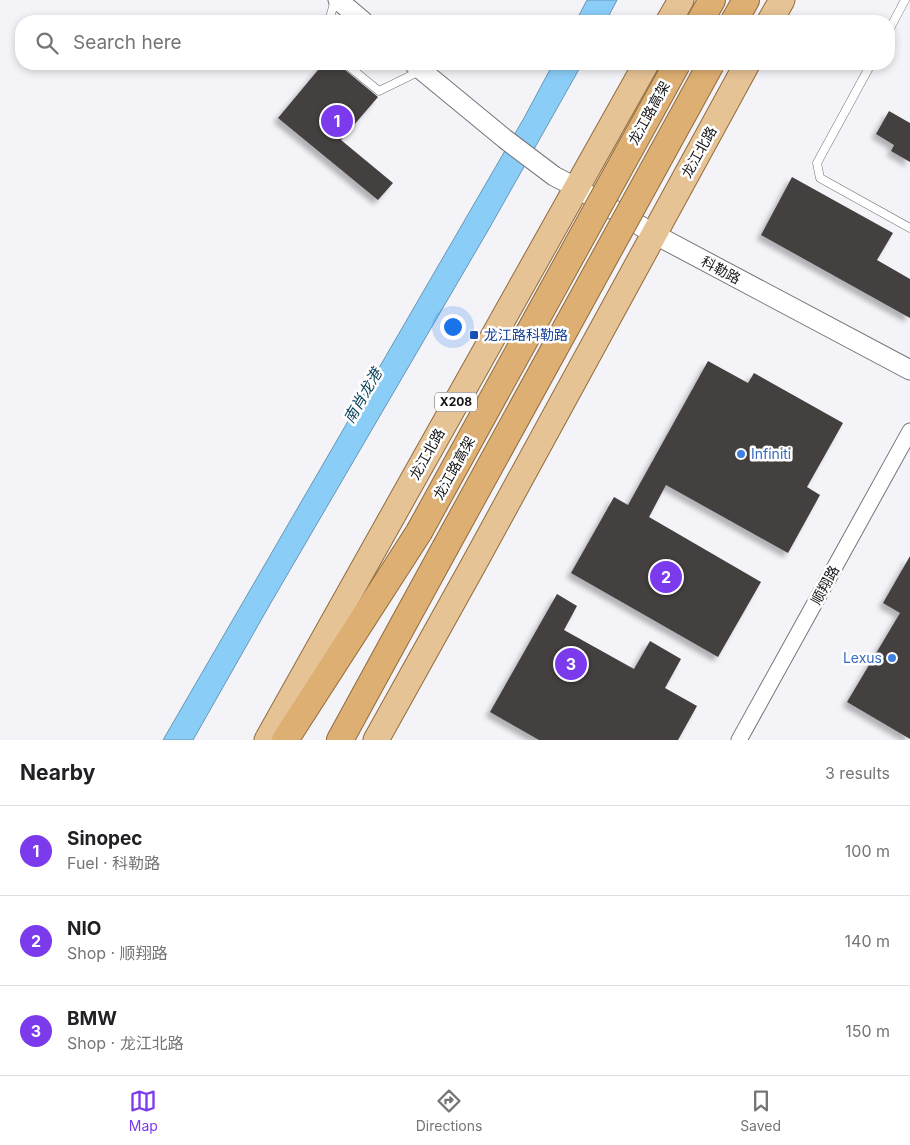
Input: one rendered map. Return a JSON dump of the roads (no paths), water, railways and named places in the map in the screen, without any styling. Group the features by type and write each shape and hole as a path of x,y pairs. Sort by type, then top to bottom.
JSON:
{"highway":[{"path":"703,15 712,0"},
{"path":"737,15 746,0"},
{"name":"龙江路高架","path":"302,740 674,70"},
{"path":"340,740 708,70"},
{"path":"285,740 419,532"},
{"path":"353,740 445,548"}],"main road":[{"path":"672,15 681,0"},
{"path":"773,15 782,0"},
{"name":"龙江北路","path":"267,740 643,70"},
{"name":"龙江北路","path":"376,740 485,545 744,70"}],"street":[{"path":"337,0 356,15"},
{"name":"科勒路","path":"422,70 505,139 554,176 654,234 910,370"},
{"name":"顺翔路","path":"739,740 910,431"}],"lane":[{"path":"331,15 337,0"},
{"path":"895,19 905,0"},
{"path":"353,70 379,91 413,70"},
{"path":"868,70 817,163 820,178 910,228"}],"water":[{"path":"587,0 617,0 609,15 579,15"},
{"name":"南肖龙港","path":"550,70 579,70 490,227 193,740 163,740 524,118"}],"place":[{"name":"Sinopec","path":"337,121"},
{"name":"龙江路科勒路","path":"474,335"},
{"name":"Infiniti","path":"741,454"},
{"name":"NIO","path":"666,577"},
{"name":"Lexus","path":"892,658"},
{"name":"BMW","path":"571,664"}]}
